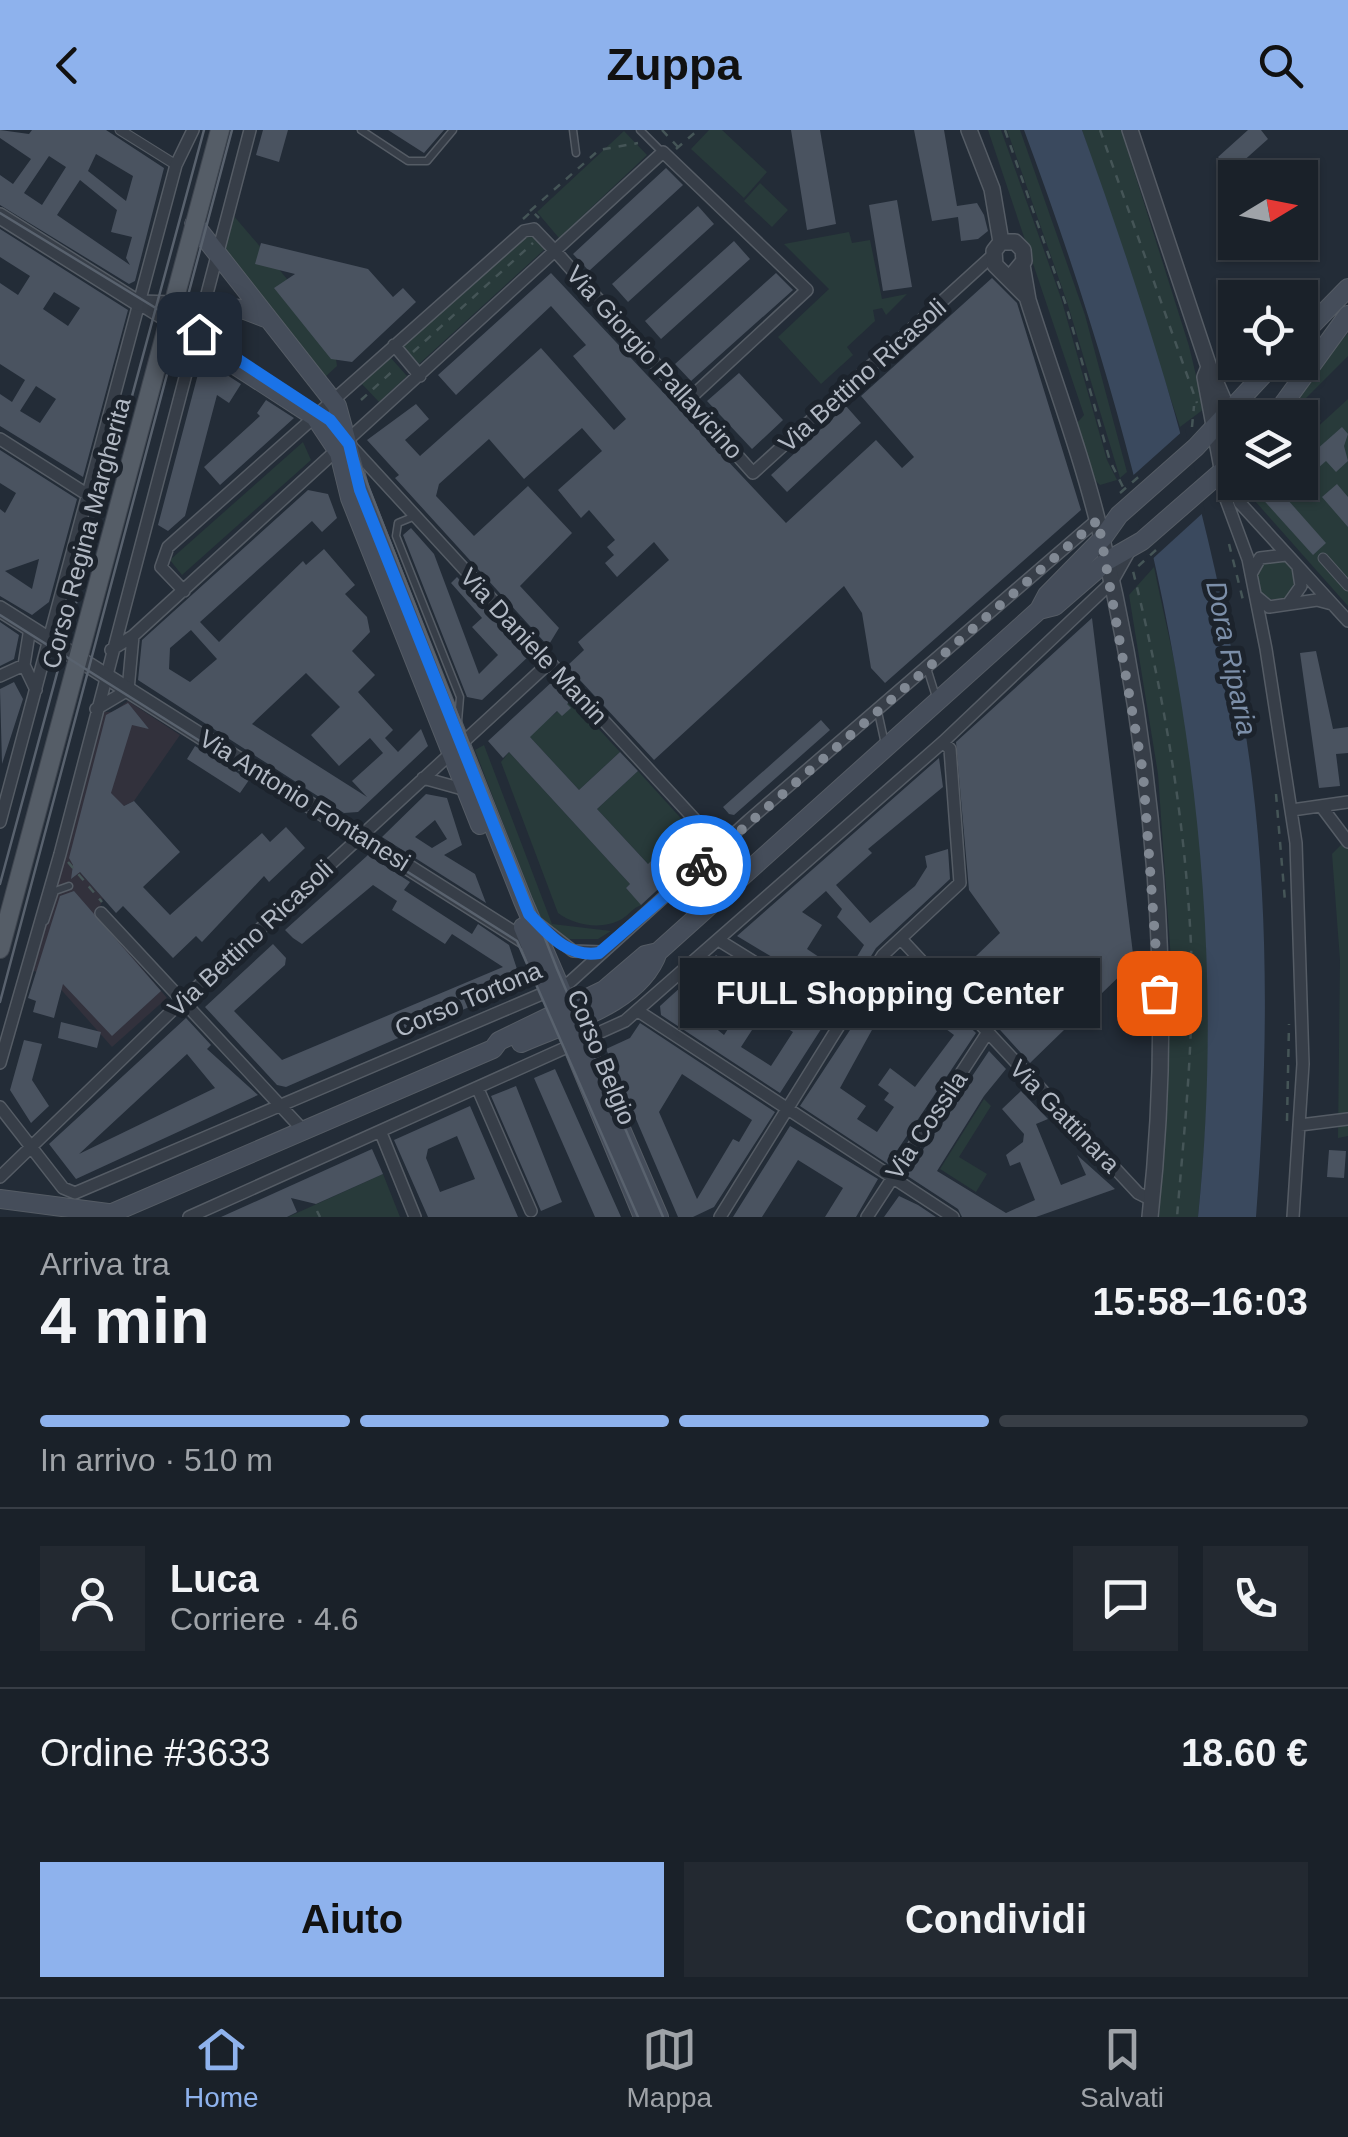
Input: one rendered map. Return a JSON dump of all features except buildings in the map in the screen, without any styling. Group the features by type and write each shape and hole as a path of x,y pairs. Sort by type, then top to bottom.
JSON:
{"main road":[{"name":"Corso Regina Margherita","path":"0,949 220,130"},
{"name":"Corso Belgio","path":"194,224 273,321 344,448 350,498 529,914 554,989 643,1217"},
{"path":"1318,318 1348,288"},
{"path":"172,316 204,305 242,308 273,321"},
{"path":"1286,400 1348,315"},
{"path":"172,316 196,336 323,409"},
{"path":"1239,400 1258,380"},
{"name":"Corso Tortona","path":"0,1199 106,1215 493,1049 499,1041 621,996 654,965 658,952 1039,610 1048,594 1102,539 1128,496 1191,451 1218,423"},
{"name":"Corso Tortona","path":"1039,610 1055,606 1107,561 1141,552 1218,473"},
{"name":"Corso Belgio","path":"456,743 466,790 531,945 554,989"},
{"name":"Corso Belgio","path":"576,1044 659,1217"}],"street":[{"path":"120,130 176,165"},
{"name":"Corso Regina Margherita","path":"0,822 176,165 193,130"},
{"path":"0,1063 60,854 250,130"},
{"path":"969,130 992,189 1004,261 1028,300 1098,520 1112,582 1140,752 1155,886 1160,1025 1151,1209"},
{"path":"1130,130 1218,403"},
{"path":"111,650 134,636 666,155 807,290 687,401"},
{"path":"0,216 138,303 172,316"},
{"path":"184,591 161,567 168,547 524,231 534,228 556,252"},
{"name":"Via Giorgio Pallavicino","path":"556,252 753,473"},
{"name":"Via Bettino Ricasoli","path":"753,473 970,277 1004,261"},
{"path":"394,345 420,376"},
{"path":"1209,367 1205,376 1218,412"},
{"path":"0,439 88,495"},
{"name":"Via Daniele Manin","path":"344,448 415,516 720,847"},
{"path":"1227,500 1238,524 1254,592 1292,810 1302,964 1300,1125 1293,1217"},
{"path":"1238,500 1348,621"},
{"name":"Corso Tortona","path":"73,1193 554,989 606,950 1098,520"},
{"path":"143,535 168,547"},
{"path":"189,1217 213,1212 576,1044 638,1011 944,742 1141,552"},
{"path":"1251,578 1260,558 1280,553 1294,561 1301,586 1286,606"},
{"path":"1323,558 1348,586"},
{"path":"1254,592 1264,606 1317,600 1336,607"},
{"name":"Via Antonio Fontanesi","path":"0,610 531,945"},
{"name":"Corso Regina Margherita","path":"30,628 24,665 36,690"},
{"path":"96,709 128,690 134,636"},
{"name":"Via Bettino Ricasoli","path":"0,1177 456,743 549,663"},
{"path":"0,676 24,665"},
{"path":"720,1217 883,955 960,883 950,749 944,742"},
{"path":"423,778 466,790"},
{"path":"1292,810 1348,802"},
{"path":"1321,806 1348,842"},
{"path":"97,910 302,1128"},
{"path":"529,914 554,940 573,951 588,955 606,950"},
{"name":"Via Gattinara","path":"900,939 1151,1209"},
{"path":"720,941 846,1019"},
{"path":"638,1011 953,1217"},
{"name":"Via Cossila","path":"867,1217 986,1035"},
{"path":"478,1089 531,1211"},
{"path":"0,1107 73,1193"},
{"path":"1300,1125 1348,1119"},
{"path":"381,1133 415,1217"}],"lane":[{"path":"361,130 408,161 427,161 453,130"},
{"path":"574,130 576,153"},
{"path":"640,130 666,155"},
{"name":"Corso Belgio","path":"415,516 398,523 396,536 460,697 456,743"},
{"path":"927,668 938,702"},
{"path":"878,711 886,749"},
{"path":"40,925 48,918 55,891 73,888"},
{"path":"53,1206 73,1193"}],"path":[{"path":"662,130 679,147"},
{"path":"666,155 698,130"},
{"path":"1005,130 1054,266 1119,480 1128,496"},
{"path":"1100,130 1163,301 1194,404 1210,398"},
{"path":"361,400 534,242"},
{"path":"1229,546 1244,603"},
{"path":"1141,552 1133,570 1176,775 1190,928 1188,1081 1178,1217"},
{"path":"1275,791 1285,903"},
{"path":"60,854 104,904 97,910"},
{"path":"1286,1122 1289,1014"},
{"path":"318,1211 320,1217"}],"shaded area":[{"path":"709,130 722,130 767,172 744,198 691,149"},
{"path":"988,130 1001,130 1061,298 1107,460 1117,480 1100,485 1095,480 1077,423 1084,415"},
{"path":"1007,130 1020,130 1085,315 1127,472 1120,478 1067,302"},
{"path":"1082,130 1121,130 1189,346 1204,409 1180,427"},
{"path":"624,131 647,155 559,238 537,212"},
{"path":"760,183 788,210 772,227 744,201"},
{"path":"228,209 292,285 323,330 337,366 324,378 216,254"},
{"path":"530,230 546,248 419,364 402,345"},
{"path":"849,232 852,243 870,240 882,299 907,294 886,315 882,308 873,310 875,321 847,347 853,355 821,384 778,337 829,289 784,244"},
{"path":"1348,333 1348,356 1304,400 1296,400 1308,380 1318,380 1318,368"},
{"path":"390,357 407,376 379,402 361,383"},
{"path":"1348,399 1348,606 1254,500 1318,500 1318,426"},
{"path":"303,442 311,460 182,575 170,560"},
{"path":"1276,560 1290,566 1296,580 1290,594 1276,600 1262,594 1256,580 1262,566"},
{"path":"1154,567 1191,746 1205,863 1209,1041 1198,1217 1159,1217 1172,975 1158,774 1129,595"},
{"path":"572,700 620,752 579,790 528,735"},
{"path":"128,701 180,735 134,801 124,806 80,872 103,898 97,915 167,998 112,1047 49,976 31,970 99,712 113,712"},
{"path":"484,745 552,924 611,931 598,939 568,939 541,923 475,750"},
{"path":"509,752 630,884 626,888 642,905 622,919 598,925 572,921 558,913 501,762"},
{"path":"638,771 688,826 650,866 597,809"},
{"path":"1348,838 1348,1136 1338,1138 1340,960 1332,854"},
{"path":"984,1099 991,1106 959,1157 987,1174 976,1192 940,1169"},
{"path":"383,1174 400,1217 288,1217"}],"water":[{"name":"Dora Riparia","path":"1024,130 1082,130 1162,369 1224,613 1252,779 1262,888 1263,1108 1256,1217 1198,1217 1207,1077 1206,938 1195,800 1175,664 1147,529 1112,395 1071,262"}],"pier":[{"path":"1185,429 1205,511 1148,563 1128,480"}],"tram line":[{"path":"0,884 204,130"},
{"path":"0,1002 232,130"},
{"path":"0,213 305,399 331,419 351,442 557,969 663,1217"},
{"path":"0,615 517,941 638,1217"}],"way so far":[{"path":"701,865 748,820 1098,520 1118,614 1143,772 1155,886 1159,993"}],"place":[{"name":"FULL Shopping Center","path":"1159,993"}],"route":[{"path":"199,334 320,412 349,444 360,490 529,914 564,946 588,955 599,953 701,865"}]}
